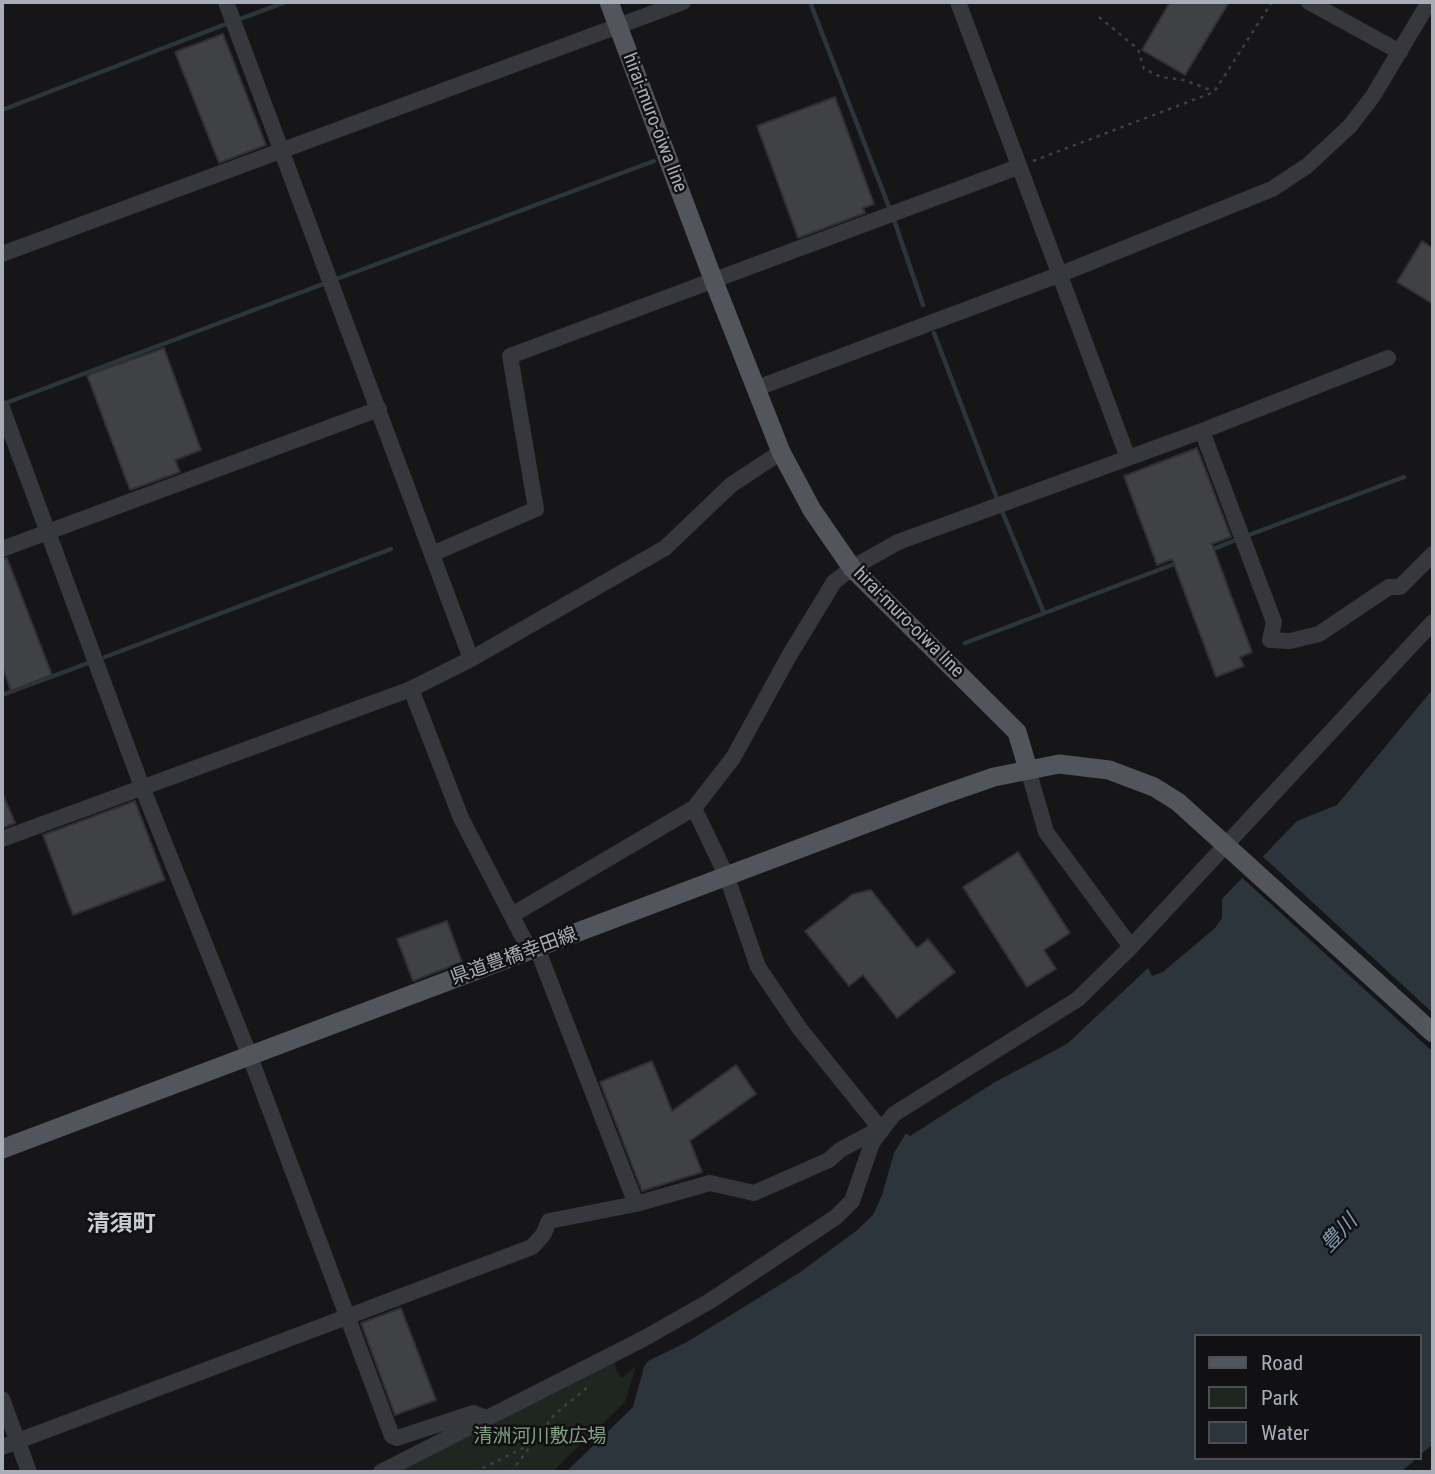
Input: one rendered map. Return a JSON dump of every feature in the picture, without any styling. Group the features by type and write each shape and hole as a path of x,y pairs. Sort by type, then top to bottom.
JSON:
{"main road":[{"name":"hirai-muro-oiwa line","path":"608,2 781,452 812,510 852,568 1017,732 1028,769"},
{"path":"1028,769 1059,764 1110,769 1154,787 1178,802 1433,1032"},
{"name":"県道豊橋幸田線","path":"2,1149 939,796 994,777 1028,769"}],"street":[{"path":"226,2 471,659"},
{"path":"2,254 683,2"},
{"path":"958,2 1128,458"},
{"path":"1309,2 1400,52"},
{"path":"757,388 1061,274 1272,189 1307,166 1350,126 1373,96 1429,2"},
{"path":"432,554 536,509 510,356 1018,167"},
{"path":"512,915 694,808 733,758 789,656 834,582 852,568 898,542 1202,431 1388,358"},
{"path":"2,408 142,787 249,1054 392,1436 397,1438 473,1413 487,1419"},
{"path":"2,549 379,409"},
{"path":"1202,431 1274,622 1270,640 1290,641 1320,634 1389,587 1400,587 1433,554"},
{"path":"2,839 411,689 471,659 665,548 731,485 781,452"},
{"path":"381,1472 688,1313 822,1227 852,1201 862,1179 872,1143 894,1114 1078,999 1228,845 1433,622"},
{"path":"411,689 461,818 512,915 534,950 636,1205"},
{"path":"1028,769 1045,832 1131,947"},
{"path":"694,808 727,877 758,967 800,1029 875,1122 883,1127"},
{"path":"2,1447 532,1247 543,1235 549,1221 636,1205 710,1183 754,1193 829,1160 840,1150 883,1127"},
{"path":"2,1399 29,1472"}],"path":[{"path":"1018,167 1214,92 1272,2"},
{"path":"1099,17 1138,49 1144,69 1161,77 1184,80 1214,92"},
{"path":"511,1472 562,1407 598,1379"},
{"path":"475,1472 532,1443"}],"green space":[{"name":"清洲河川敷広場","path":"615,1361 617,1372 622,1378 636,1366 625,1402 552,1472 395,1472"}],"water":[{"name":"豊川","path":"1433,689 1433,1444 1421,1454 1421,1334 1194,1334 1194,1460 1415,1460 1401,1472 566,1472 633,1407 648,1361 687,1342 799,1273 856,1231 873,1215 882,1195 894,1153 906,1133 910,1136 995,1082 1067,1044 1148,968 1152,976 1163,972 1215,928 1222,918 1222,899 1297,821 1337,805"}],"pier":[{"path":"1260,854 1433,1013 1433,1052 1239,875"}],"building":[{"path":"1170,2 1229,2 1185,75 1142,50"},
{"path":"223,34 266,145 219,163 175,52"},
{"path":"835,97 874,204 863,208 865,213 798,238 757,126"},
{"path":"1422,241 1433,248 1433,304 1397,282"},
{"path":"164,348 201,450 175,460 180,472 130,490 87,375"},
{"path":"1197,448 1231,537 1212,544 1252,652 1240,657 1244,666 1216,677 1172,559 1157,565 1124,476"},
{"path":"7,558 52,675 11,691 2,666 2,559"},
{"path":"2,792 15,823 2,828"},
{"path":"135,801 165,880 73,915 43,835"},
{"path":"1018,852 1070,933 1044,950 1056,969 1027,987 963,887"},
{"path":"871,890 917,948 928,939 955,972 897,1018 863,975 849,986 805,931 853,894"},
{"path":"447,921 462,962 413,981 397,939"},
{"path":"652,1061 672,1111 736,1065 756,1094 690,1141 702,1172 642,1191 600,1082"},
{"path":"401,1308 436,1400 395,1415 361,1323"}],"waterway":[{"path":"240,19 286,2"},
{"path":"810,2 889,207"},
{"path":"2,110 226,24"},
{"path":"334,280 654,161"},
{"path":"893,217 923,305"},
{"path":"3,404 326,283"},
{"path":"934,333 996,496"},
{"path":"1249,535 1404,477"},
{"path":"1002,511 1044,613"},
{"path":"1211,550 1238,539"},
{"path":"105,657 391,549"},
{"path":"965,643 1177,563"},
{"path":"2,695 91,662"}],"district":[{"name":"清須町","path":"121,1225"}]}
